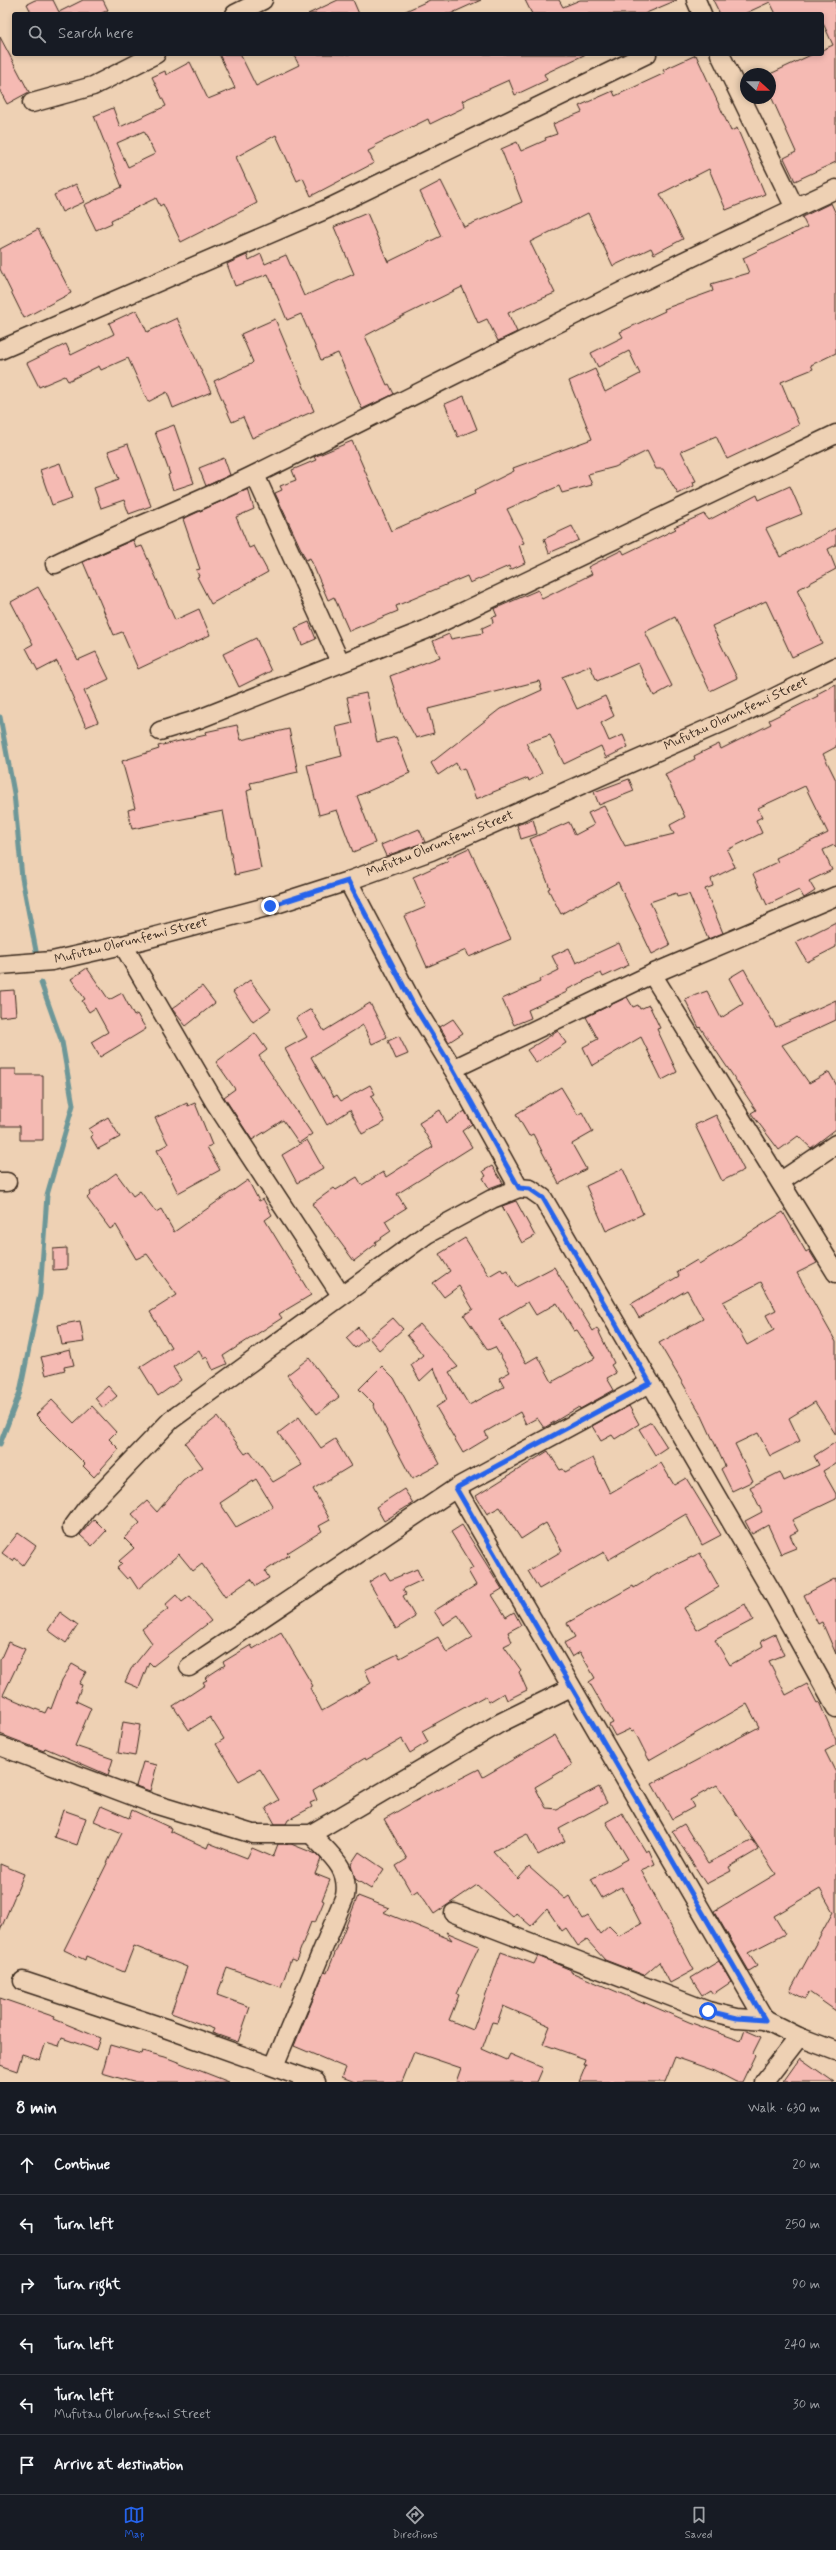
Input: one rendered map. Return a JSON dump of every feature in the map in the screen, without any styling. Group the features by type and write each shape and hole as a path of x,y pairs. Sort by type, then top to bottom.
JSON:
{"street":[{"path":"239,12 263,0"},
{"path":"696,0 701,12"},
{"path":"32,103 93,86 152,56"},
{"path":"0,350 327,209 643,56"},
{"path":"721,56 795,208"},
{"path":"56,564 117,534 255,475 433,385 836,189"},
{"path":"160,731 199,719 340,662 425,630 836,434"},
{"path":"255,475 340,662"},
{"name":"Mufutau Olorunfemi Street","path":"0,965 52,961 123,945 270,906 348,881 453,841 737,716 836,667"},
{"path":"348,881 413,1004 453,1069 519,1188"},
{"path":"453,1069 652,974 836,896"},
{"path":"123,945 214,1101 341,1295"},
{"path":"652,974 781,1181 836,1273"},
{"path":"781,1181 836,1144"},
{"path":"72,1528 86,1509 171,1420 341,1295 427,1234 492,1199 519,1188 530,1189 543,1198 772,1592 836,1708"},
{"path":"189,1667 456,1488 650,1383"},
{"path":"456,1488 765,2020"},
{"path":"0,1746 154,1804 253,1834 311,1834 500,1723 571,1688"},
{"path":"274,2066 345,1896 347,1885 345,1874 340,1865 311,1834"},
{"path":"454,1913 708,2011 737,2018 765,2020 799,2037 836,2051"},
{"path":"23,1981 274,2066 316,2082"},
{"path":"764,2082 799,2037"}],"building":[{"path":"35,0 53,0 59,12 31,12 27,4"},
{"path":"83,0 103,0 108,10 104,12 59,12"},
{"path":"338,0 353,0 358,12 312,12"},
{"path":"430,0 481,0 454,12 403,12"},
{"path":"525,0 559,0 563,7 580,0 677,0 649,12 531,12"},
{"path":"713,0 836,0 836,162 795,181 784,158 796,152 774,104 776,104 776,71 809,56 824,56 824,49 833,45 824,25 824,12 775,12 770,2 748,12 719,12"},
{"path":"0,37 29,92 7,104 0,91"},
{"path":"220,56 241,56 256,86 299,65 294,56 582,56 544,74 547,80 515,95 509,80 462,101 465,107 430,124 428,119 375,145 376,147 368,151 374,163 311,196 303,178 297,181 276,135 236,157 257,203 181,242 163,204 160,206 156,198 111,220 112,223 96,230 84,205 122,187 94,116 113,108 120,127 166,106 152,77 165,71 166,75 190,62 208,99 235,88","holes":["144,131 155,154 128,167 117,143"]},
{"path":"696,56 731,131 737,128 765,194 726,210 709,169 660,194 683,239 654,254 651,248 613,266 588,213 530,242 555,293 508,313 517,332 498,341 487,319 478,323 462,287 401,317 365,336 387,385 389,384 394,394 362,409 338,353 321,360 301,314 287,320 268,274 235,286 227,264 247,255 249,260 261,254 265,264 286,255 304,296 354,274 334,227 367,213 388,262 441,236 420,192 441,181 464,227 522,202 501,149 517,142 521,151 546,140 545,138 557,134 553,124 582,112 579,106 613,91 615,96 665,73 663,70"},
{"path":"76,184 84,202 62,212 54,195"},
{"path":"831,203 836,214 836,353 811,365 813,369 781,382 799,425 727,459 716,436 681,451 696,481 693,482 694,486 678,494 663,469 656,469 647,451 615,467 588,474 592,485 562,493 559,486 507,509 524,543 519,545 525,563 510,570 509,566 470,583 467,576 396,606 398,611 349,631 334,597 328,600 310,558 306,560 275,493 282,490 280,486 296,480 292,470 316,460 314,457 352,441 391,531 475,494 474,491 514,471 513,468 592,439 569,381 595,369 605,392 640,374 629,351 598,367 591,353 623,337 620,332 665,311 664,309 713,291 711,284 749,273 743,258 807,227 802,217"},
{"path":"38,229 71,293 24,318 0,269 0,249"},
{"path":"137,310 147,332 177,318 211,392 173,408 167,392 148,402 128,358 101,370 99,366 68,381 65,376 39,387 27,363 66,344 71,355 114,334 109,323"},
{"path":"275,319 314,411 252,438 243,417 232,422 214,381 253,362 241,334"},
{"path":"464,396 477,429 458,437 445,404"},
{"path":"174,425 194,483 173,490 168,475 170,474 155,432"},
{"path":"128,444 151,506 129,514 124,500 101,508 94,488 119,479 108,451"},
{"path":"224,458 230,475 206,486 199,468"},
{"path":"60,463 72,498 52,505 40,470"},
{"path":"790,486 802,514 766,529 780,557 836,528 836,545 828,549 836,569 797,590 822,643 792,657 766,601 712,626 737,678 710,691 675,617 645,632 672,686 654,696 638,663 597,681 590,666 562,677 577,709 605,696 614,716 601,723 609,741 623,735 628,747 606,758 601,746 564,764 550,735 526,743 542,773 529,781 528,778 476,799 464,768 459,770 456,763 438,775 431,763 500,709 542,690 539,681 428,709 434,733 416,738 402,713 390,676 440,657 433,641 449,634 451,639 483,633 482,628 493,623 492,617 497,616 494,609 538,590 542,599 592,574 588,567 622,550 624,554 676,529 674,527 704,514 709,520 757,495 759,500"},
{"path":"248,489 254,509 236,517 249,548 254,546 268,572 211,604 197,577 199,576 196,570 200,569 183,519"},
{"path":"572,526 579,540 549,553 544,539"},
{"path":"133,540 136,548 142,546 175,620 199,609 210,635 138,669 122,632 114,635 83,562"},
{"path":"38,587 78,660 96,652 109,679 84,691 98,722 86,727 57,661 38,671 26,648 33,644 11,602"},
{"path":"309,622 316,639 302,645 295,628"},
{"path":"256,638 271,671 239,687 223,654"},
{"path":"836,684 836,747 823,754 836,780 836,848 834,845 823,850 832,870 809,881 815,891 804,898 799,890 767,905 753,874 778,862 776,858 828,833 805,786 758,808 762,817 756,820 762,833 727,850 735,867 711,879 713,886 705,889 723,933 708,939 689,894 677,897 676,893 650,902 670,945 652,954 618,882 561,914 548,889 550,888 530,839 569,822 575,835 594,825 588,813 604,806 625,846 674,834 670,825 685,817 665,774 695,759 694,756 719,744 721,749 771,724 769,720 818,696 817,694"},
{"path":"366,693 377,742 396,737 410,773 357,796 375,843 353,852 337,810 319,815 307,765 342,756 336,727 353,723 347,697"},
{"path":"237,725 241,740 289,729 298,772 250,783 252,789 247,791 261,869 235,875 223,811 132,829 128,810 135,808 122,761 159,749 158,746 206,735 205,732"},
{"path":"629,779 634,791 599,805 594,792"},
{"path":"533,819 537,834 521,839 517,825"},
{"path":"419,829 425,842 386,856 381,845"},
{"path":"469,848 511,939 469,957 466,950 427,967 404,916 426,907 413,877 448,861 447,858"},
{"path":"836,922 836,947 807,962 796,942"},
{"path":"619,943 629,965 603,977 601,973 566,990 567,992 528,1010 531,1018 514,1025 502,999 540,982 539,980 559,970 552,956 569,948 576,963"},
{"path":"87,968 109,1000 122,993 134,1016 137,1014 146,1029 100,1057 91,1042 108,1032 95,1008 89,1012 82,1001 85,999 71,979"},
{"path":"744,969 776,1027 836,1000 836,1020 782,1045 809,1083 829,1072 836,1084 836,1129 811,1148 798,1136 779,1150 751,1113 756,1110 700,1027 699,1028 685,999 707,991 721,1018 743,1004 729,978"},
{"path":"250,980 271,1009 253,1022 233,992"},
{"path":"202,986 215,1003 186,1026 172,1009"},
{"path":"14,990 16,1015 0,1017 0,991"},
{"path":"627,997 633,1007 638,1005 640,1009 649,1005 660,1028 657,1029 677,1072 662,1080 641,1037 592,1066 583,1047 598,1039 586,1017"},
{"path":"370,1003 387,1037 372,1044 363,1025 311,1057 334,1097 337,1095 341,1101 370,1085 375,1094 371,1096 385,1122 362,1134 350,1110 327,1125 285,1049 307,1037 296,1018 311,1009 324,1031"},
{"path":"453,1019 463,1033 449,1042 440,1027"},
{"path":"558,1031 566,1043 536,1063 527,1050"},
{"path":"255,1033 267,1050 259,1056 312,1134 299,1143 283,1120 252,1140 224,1097 235,1089 216,1062"},
{"path":"399,1036 408,1054 396,1059 388,1041"},
{"path":"0,1069 16,1069 16,1075 43,1075 43,1140 20,1140 20,1126 0,1126"},
{"path":"561,1087 578,1115 582,1112 593,1132 572,1144 586,1169 559,1184 533,1134 529,1136 516,1114"},
{"path":"187,1103 188,1106 195,1103 212,1145 207,1147 220,1170 178,1193 157,1150 168,1144 155,1118"},
{"path":"440,1110 447,1123 465,1111 472,1124 462,1131 472,1147 397,1194 406,1208 385,1221 391,1231 375,1242 376,1244 354,1261 312,1204 334,1188 336,1190 357,1177 362,1185 383,1172 386,1177 433,1147 419,1123"},
{"path":"716,1115 744,1170 722,1181 695,1125"},
{"path":"108,1117 120,1137 98,1149 91,1137 93,1135 89,1129"},
{"path":"307,1140 323,1168 297,1183 282,1155"},
{"path":"492,1166 503,1183 489,1188 483,1178 486,1176 483,1171"},
{"path":"623,1169 643,1214 606,1231 586,1186"},
{"path":"116,1173 133,1196 140,1191 156,1212 161,1209 174,1232 248,1180 259,1201 263,1199 272,1215 265,1220 311,1295 279,1314 282,1318 223,1356 227,1364 213,1370 207,1357 203,1359 199,1350 173,1367 181,1380 158,1396 140,1367 171,1347 150,1312 177,1295 147,1254 136,1259 116,1225 110,1229 87,1198 91,1194 90,1192"},
{"path":"516,1201 535,1236 522,1243 502,1206"},
{"path":"783,1212 806,1252 809,1250 817,1263 797,1273 836,1342 836,1435 815,1402 789,1418 800,1441 770,1456 758,1433 735,1444 753,1481 732,1491 721,1469 725,1466 702,1416 659,1343 703,1319 687,1290 639,1318 631,1304 679,1276 677,1272 697,1260 699,1264","holes":["761,1282 776,1310 766,1315 774,1330 747,1345 723,1302"]},
{"path":"465,1238 489,1276 501,1269 503,1272 507,1270 516,1287 554,1267 593,1331 597,1328 614,1363 611,1365 616,1373 607,1378 614,1390 580,1409 579,1407 544,1428 537,1418 526,1424 520,1412 485,1432 488,1438 463,1453 436,1407 447,1400 434,1368 420,1381 411,1365 423,1355 407,1335 420,1324 458,1367 449,1372 469,1405 504,1387 499,1378 510,1372 495,1347 488,1350 464,1315 473,1309 459,1286 444,1297 433,1283 450,1271 439,1254","holes":["528,1302 536,1315 557,1303 574,1331 577,1330 595,1358 552,1382 538,1356 526,1363 499,1319"]},
{"path":"67,1248 67,1269 53,1270 53,1249"},
{"path":"393,1318 403,1329 379,1350 369,1338"},
{"path":"80,1321 84,1342 62,1345 58,1325"},
{"path":"358,1327 367,1338 355,1348 346,1338"},
{"path":"70,1350 74,1365 64,1367 65,1370 46,1375 41,1357"},
{"path":"309,1358 339,1397 317,1414 287,1375"},
{"path":"382,1366 394,1378 440,1464 412,1479 373,1405 374,1404 359,1389"},
{"path":"108,1386 117,1396 103,1408 95,1398"},
{"path":"52,1400 74,1423 92,1406 116,1432 109,1439 119,1449 94,1477 83,1466 85,1464 36,1415"},
{"path":"629,1406 639,1424 615,1439 612,1435 601,1441 592,1426"},
{"path":"217,1417 245,1454 250,1451 273,1482 302,1465 278,1433 299,1417 321,1448 335,1439 351,1466 313,1489 330,1520 319,1526 322,1531 287,1553 289,1555 265,1571 269,1578 256,1586 251,1579 225,1597 202,1564 193,1571 179,1554 138,1589 130,1577 127,1579 117,1568 122,1564 119,1561 134,1548 124,1538 140,1523 132,1514 147,1501 157,1512 183,1481 203,1467 185,1443","holes":["256,1479 273,1507 236,1527 220,1503"]},
{"path":"651,1422 667,1447 655,1455 639,1429"},
{"path":"836,1442 836,1463 823,1471 836,1494 836,1499 792,1520 798,1531 790,1535 796,1548 781,1554 768,1525 752,1534 745,1521 762,1512 750,1487 780,1472 784,1481 819,1465 814,1456"},
{"path":"548,1451 560,1470 563,1469 565,1472 593,1458 610,1493 661,1463 674,1485 686,1478 721,1535 702,1545 686,1514 608,1560 604,1552 539,1589 528,1571 562,1551 546,1523 521,1539 500,1507 487,1514 476,1496"},
{"path":"404,1489 413,1503 384,1521 376,1507"},
{"path":"94,1519 106,1531 92,1546 80,1535"},
{"path":"462,1525 502,1589 492,1595 506,1617 514,1612 521,1625 508,1632 512,1642 504,1646 521,1670 519,1672 527,1690 507,1700 504,1693 489,1702 485,1696 422,1731 428,1742 410,1753 402,1739 366,1760 365,1758 313,1790 317,1800 310,1803 312,1807 288,1820 286,1824 275,1824 266,1808 279,1800 260,1769 239,1781 216,1744 224,1739 210,1717 189,1730 173,1706 205,1685 203,1682 207,1680 205,1678 225,1665 223,1662 251,1645 253,1649 281,1632 313,1686 310,1688 322,1711 371,1683 365,1670 398,1654 400,1658 438,1637 447,1653 473,1637 458,1615 443,1625 434,1611 476,1585 468,1571 473,1568 451,1532"},
{"path":"18,1533 36,1546 23,1565 15,1558 13,1561 2,1553"},
{"path":"700,1553 719,1587 684,1608 697,1630 745,1604 753,1620 715,1640 730,1665 763,1646 761,1641 775,1634 784,1655 769,1661 786,1695 807,1684 817,1703 819,1702 836,1740 836,1745 825,1751 836,1773 836,2011 809,1992 805,1999 790,1991 833,1912 820,1889 774,1916 785,1934 748,1953 757,1966 749,1971 714,1911 776,1874 717,1785 690,1800 694,1807 672,1819 652,1784 759,1727 747,1704 649,1760 634,1730 632,1731 630,1729 615,1736 609,1725 613,1723 589,1682 595,1678 580,1652 572,1657 564,1643 575,1637 567,1623 633,1586 634,1588 657,1574"},
{"path":"417,1569 422,1580 403,1589 406,1594 403,1596 415,1617 396,1629 369,1582 385,1572 390,1580"},
{"path":"836,1578 836,1654 822,1622 818,1624 804,1595"},
{"path":"176,1595 182,1602 190,1596 211,1621 153,1666 149,1662 139,1688 125,1682 131,1669 152,1643 142,1629 168,1609 165,1605"},
{"path":"60,1612 78,1625 66,1643 48,1630"},
{"path":"8,1642 25,1649 3,1695 45,1713 48,1707 51,1709 62,1680 72,1664 86,1672 79,1684 82,1685 76,1701 91,1708 75,1746 113,1759 108,1775 45,1748 44,1751 0,1734 0,1660"},
{"path":"123,1722 140,1725 135,1756 118,1753"},
{"path":"555,1735 572,1765 535,1787 546,1808 557,1809 599,1787 607,1803 559,1829 565,1841 538,1855 527,1834 493,1851 518,1879 529,1867 565,1899 569,1896 583,1919 588,1916 600,1934 609,1926 619,1936 641,1924 622,1887 602,1898 591,1879 628,1859 606,1822 622,1813 646,1852 649,1850 655,1864 641,1870 694,1970 670,1983 659,1962 644,1975 605,1960 587,1940 578,1946 566,1928 562,1931 547,1909 531,1926 516,1913 513,1917 477,1885 434,1914 418,1890 412,1894 396,1866 407,1859 384,1819 437,1789 438,1790 479,1769 483,1777"},
{"path":"143,1762 157,1765 150,1791 136,1786"},
{"path":"101,1806 129,1818 132,1810 171,1828 170,1831 207,1848 209,1843 247,1858 252,1848 273,1857 278,1844 291,1844 316,1854 321,1859 315,1874 330,1880 322,1900 324,1901 315,1923 311,1922 296,1961 291,1959 281,1987 227,1968 217,1995 250,2007 238,2042 212,2033 214,2029 171,2013 187,1967 134,1946 124,1972 86,1956 85,1960 64,1950 122,1833 94,1821"},
{"path":"63,1810 86,1818 77,1845 54,1837"},
{"path":"684,1824 708,1863 753,1840 758,1850 729,1867 731,1871 706,1884 672,1831"},
{"path":"359,1852 384,1869 371,1889 355,1879 351,1864"},
{"path":"0,1864 24,1874 0,1931"},
{"path":"358,1896 389,1908 383,1912 452,1940 446,1932 479,1946 457,1994 459,1995 449,2020 473,2030 501,1952 534,1964 538,1956 645,2004 643,2002 689,2022 741,2041 745,2030 761,2037 753,2053 755,2055 742,2082 736,2082 715,2071 675,2057 665,2082 579,2082 586,2065 583,2065 585,2059 543,2044 550,2026 503,2006 497,2023 492,2022 482,2049 507,2060 510,2054 543,2068 537,2082 456,2082 461,2068 414,2052 402,2082 355,2082 342,2077 346,2068 294,2046 324,1972 327,1973"},
{"path":"719,1961 731,1982 713,1994 710,1990 702,1995 691,1978"},
{"path":"0,1998 55,2017 54,2019 100,2038 96,2050 62,2038 59,2046 46,2042 40,2060 22,2054 17,2071 0,2065"},
{"path":"110,2045 141,2054 142,2051 165,2057 229,2082 133,2082 102,2073"},
{"path":"800,2058 834,2082 783,2082"}],"waterway":[{"path":"0,717 14,793 22,878 36,951"},
{"path":"0,1444 20,1392 40,1294 47,1195 73,1105 62,1042 41,983"}],"route":[{"path":"270,906 348,881 413,1004 453,1069 519,1188 530,1189 538,1192 543,1198 650,1383 456,1488 765,2020 737,2018 708,2011"}]}
